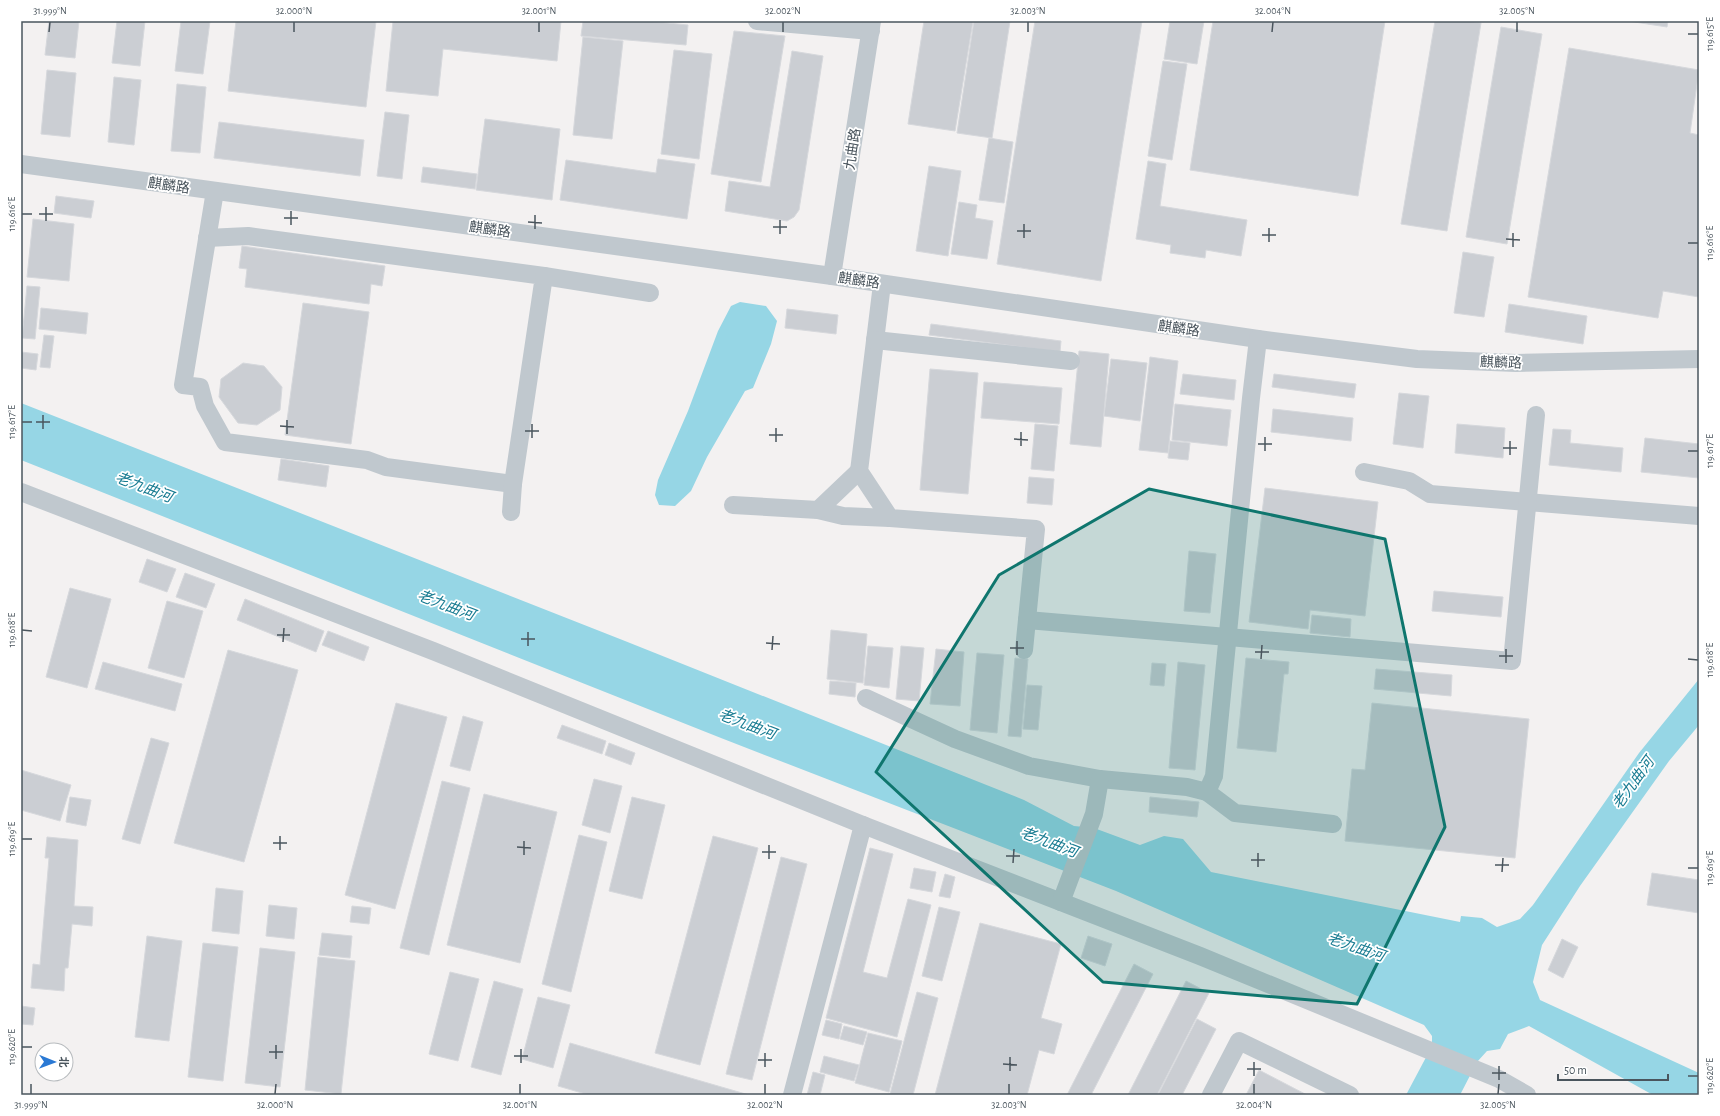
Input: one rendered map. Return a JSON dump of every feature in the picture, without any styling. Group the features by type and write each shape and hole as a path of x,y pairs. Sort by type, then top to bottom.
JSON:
{"street":[{"path":"757,21 871,26"},
{"name":"九曲路","path":"832,276 871,26"},
{"name":"麒麟路","path":"21,164 832,276 1258,339 1417,358 1516,363 1699,359"},
{"path":"215,191 183,385 200,387 205,406 225,442 367,460 386,468 513,484"},
{"path":"207,238 248,236 544,276 650,293"},
{"path":"511,512 513,484 544,276"},
{"path":"818,510 859,471 882,284"},
{"path":"1207,792 1214,776 1258,339"},
{"path":"875,340 1071,361"},
{"path":"1027,620 1512,661 1536,415"},
{"path":"859,471 890,518"},
{"path":"1364,472 1409,481 1430,494 1699,516"},
{"path":"21,492 433,651 863,825 1200,956 1499,1079 1527,1095"},
{"path":"733,505 818,510 843,516 1036,529 1024,650"},
{"path":"866,698 955,739 1029,766 1100,779 1187,787 1207,792 1235,813 1333,824"},
{"path":"1061,902 1094,814 1100,779"},
{"path":"792,1095 863,825"},
{"path":"1211,1095 1239,1041 1350,1095"}],"highlighted area":[{"path":"1149,489 1385,539 1445,827 1357,1004 1103,982 876,772 999,575"}],"water":[{"path":"740,302 766,306 777,321 771,344 753,388 745,391 707,457 691,491 675,506 659,505 655,495 658,480 688,411 718,331 731,306"},
{"name":"老九曲河","path":"21,403 1024,800 1074,826 1094,828 1140,845 1164,836 1183,839 1211,872 1460,922 1461,916 1482,918 1497,927 1520,919 1533,905 1639,753 1699,679 1699,725 1669,761 1580,886 1542,945 1533,982 1540,1000 1699,1073 1699,1095 1653,1095 1529,1026 1508,1034 1500,1049 1487,1051 1477,1062 1460,1095 1406,1095 1432,1046 1432,1036 1424,1025 1116,891 721,738 21,460"}],"building":[{"path":"49,21 79,21 75,58 45,55"},
{"path":"117,21 145,21 140,66 112,63"},
{"path":"181,21 210,21 203,74 175,71"},
{"path":"236,21 376,21 366,107 228,91"},
{"path":"393,21 561,21 557,61 443,49 438,96 386,91"},
{"path":"583,21 647,21 688,25 686,45 581,36"},
{"path":"924,21 973,21 955,131 908,124"},
{"path":"974,21 1010,21 992,138 957,133"},
{"path":"1035,21 1142,21 1101,281 997,264"},
{"path":"1170,21 1204,21 1197,64 1164,59"},
{"path":"1213,21 1385,21 1358,196 1190,170"},
{"path":"1435,21 1467,21 1481,23 1447,231 1401,224"},
{"path":"1628,21 1668,21 1667,27"},
{"path":"1501,27 1542,34 1507,244 1466,237"},
{"path":"734,31 785,36 761,182 711,174"},
{"path":"583,37 623,41 612,139 573,135"},
{"path":"1569,48 1699,70 1690,133 1699,135 1699,297 1663,291 1658,318 1528,297"},
{"path":"674,50 712,54 699,159 661,154"},
{"path":"792,51 823,56 799,210 794,217 787,221 725,211 729,181 770,187"},
{"path":"1163,61 1187,64 1172,160 1148,156"},
{"path":"47,70 76,73 70,137 41,134"},
{"path":"114,77 141,80 134,145 108,142"},
{"path":"177,84 206,87 200,153 171,151"},
{"path":"385,112 409,115 402,179 377,176"},
{"path":"485,119 560,129 552,200 476,190"},
{"path":"219,122 364,140 360,176 214,158"},
{"path":"989,138 1013,142 1004,203 979,200"},
{"path":"658,159 695,164 687,219 560,200 566,160 656,173"},
{"path":"1148,161 1166,164 1160,206 1247,220 1241,256 1206,250 1205,258 1170,253 1171,245 1136,239"},
{"path":"929,166 961,171 948,256 916,251"},
{"path":"423,167 477,174 475,189 421,182"},
{"path":"56,196 94,201 91,218 54,213"},
{"path":"959,202 977,205 975,218 993,221 987,259 951,254"},
{"path":"33,219 74,224 69,281 27,277"},
{"path":"242,246 385,266 382,286 371,284 369,304 245,287 247,269 239,268"},
{"path":"1463,252 1494,257 1484,317 1454,313"},
{"path":"27,286 40,287 35,339 22,338"},
{"path":"303,303 369,312 351,444 285,435"},
{"path":"1509,304 1587,316 1583,344 1505,332"},
{"path":"41,308 88,313 86,334 39,329"},
{"path":"787,309 838,315 836,334 785,328"},
{"path":"931,324 1061,341 1060,352 929,335"},
{"path":"44,335 54,336 50,368 40,367"},
{"path":"1079,351 1109,354 1101,447 1070,444"},
{"path":"21,352 38,354 36,370 21,368"},
{"path":"1150,357 1178,361 1168,453 1139,450"},
{"path":"1111,359 1147,363 1140,421 1104,416"},
{"path":"243,363 264,366 282,387 280,410 257,425 238,423 219,397 221,379"},
{"path":"930,369 978,373 968,494 920,490"},
{"path":"1183,374 1236,380 1234,400 1180,394"},
{"path":"1274,374 1356,384 1354,398 1272,387"},
{"path":"984,382 1062,388 1059,424 981,418"},
{"path":"1399,393 1429,396 1423,448 1393,444"},
{"path":"1175,404 1231,410 1227,446 1172,440"},
{"path":"1273,409 1353,418 1351,441 1271,432"},
{"path":"1035,424 1058,426 1054,471 1031,469"},
{"path":"1457,424 1505,428 1503,458 1455,453"},
{"path":"1553,429 1571,430 1570,443 1623,448 1621,472 1549,465"},
{"path":"1645,438 1699,444 1699,478 1641,472"},
{"path":"1170,441 1190,443 1188,460 1168,458"},
{"path":"281,459 329,466 326,487 278,480"},
{"path":"1029,477 1054,479 1052,505 1027,503"},
{"path":"1265,488 1378,502 1365,616 1310,610 1308,629 1249,622"},
{"path":"1189,551 1216,554 1210,613 1184,611"},
{"path":"147,559 176,569 167,592 139,582"},
{"path":"185,573 215,584 206,608 176,597"},
{"path":"70,588 111,599 87,688 46,677"},
{"path":"1434,591 1503,597 1501,617 1432,611"},
{"path":"245,599 324,631 316,652 237,620"},
{"path":"167,601 203,611 184,678 148,668"},
{"path":"1312,615 1351,619 1350,637 1310,633"},
{"path":"831,630 867,634 863,683 827,679"},
{"path":"328,631 369,647 364,661 322,645"},
{"path":"868,646 893,648 889,688 864,685"},
{"path":"901,646 924,648 919,701 896,699"},
{"path":"936,649 964,652 960,706 930,704"},
{"path":"228,650 298,670 244,862 174,843"},
{"path":"977,653 1004,655 997,733 970,730"},
{"path":"1015,658 1028,659 1021,737 1008,736"},
{"path":"1246,658 1289,662 1288,674 1284,674 1276,752 1237,748"},
{"path":"103,662 182,684 175,711 95,689"},
{"path":"1178,662 1205,665 1195,770 1169,768"},
{"path":"1152,663 1166,664 1164,686 1150,685"},
{"path":"1376,669 1452,675 1451,696 1374,689"},
{"path":"830,681 856,683 855,697 829,694"},
{"path":"1027,685 1042,686 1038,730 1023,729"},
{"path":"396,703 447,717 395,909 345,895"},
{"path":"1372,703 1529,719 1515,858 1345,841 1352,769 1365,770"},
{"path":"463,716 483,722 470,771 450,766"},
{"path":"562,725 606,741 602,754 557,738"},
{"path":"151,738 169,743 140,844 122,839"},
{"path":"609,743 635,753 631,765 605,755"},
{"path":"21,770 71,785 60,821 21,810"},
{"path":"594,779 622,786 610,833 582,825"},
{"path":"442,781 470,788 429,955 400,948"},
{"path":"484,794 557,812 520,963 447,945"},
{"path":"70,797 91,800 86,826 66,822"},
{"path":"632,797 665,805 642,899 609,891"},
{"path":"1150,797 1199,802 1197,817 1149,812"},
{"path":"579,835 607,842 571,992 542,984"},
{"path":"713,836 758,848 700,1065 655,1053"},
{"path":"47,837 78,840 74,906 93,907 92,926 72,924 68,968 65,968 64,991 31,988 33,964 40,965 49,858 45,858"},
{"path":"870,848 893,854 863,972 887,978 908,899 931,905 897,1037 826,1018"},
{"path":"781,857 807,864 752,1080 726,1074"},
{"path":"914,868 936,872 932,892 910,888"},
{"path":"1652,873 1699,880 1699,913 1647,905"},
{"path":"945,874 955,877 950,898 939,896"},
{"path":"216,888 243,891 239,934 212,931"},
{"path":"269,905 297,908 294,939 266,936"},
{"path":"352,906 371,908 369,924 350,922"},
{"path":"939,907 960,912 942,981 922,976"},
{"path":"980,923 1061,944 1041,1018 1062,1024 1054,1054 1039,1050 1027,1095 935,1095"},
{"path":"322,933 352,936 350,958 319,955"},
{"path":"147,936 182,941 169,1041 135,1037"},
{"path":"1088,936 1112,944 1105,966 1081,958"},
{"path":"1562,939 1578,947 1563,978 1548,970"},
{"path":"203,943 238,947 223,1081 188,1077"},
{"path":"260,948 295,952 280,1087 245,1083"},
{"path":"318,957 355,961 341,1094 305,1090"},
{"path":"1134,964 1153,974 1091,1095 1067,1095"},
{"path":"450,972 479,979 458,1061 429,1054"},
{"path":"494,981 523,989 501,1075 471,1067"},
{"path":"1186,981 1209,993 1157,1095 1128,1095"},
{"path":"917,992 938,998 913,1095 890,1094"},
{"path":"538,997 570,1005 553,1068 522,1059"},
{"path":"21,1006 35,1008 33,1025 21,1024"},
{"path":"1197,1019 1216,1029 1182,1095 1158,1095"},
{"path":"826,1020 842,1024 839,1039 822,1035"},
{"path":"844,1026 867,1032 863,1045 840,1039"},
{"path":"868,1033 902,1041 889,1092 855,1083"},
{"path":"570,1043 749,1095 589,1095 558,1086"},
{"path":"824,1056 859,1065 854,1081 820,1072"},
{"path":"1259,1070 1307,1095 1246,1095"},
{"path":"813,1072 825,1075 820,1095 807,1095"}]}
